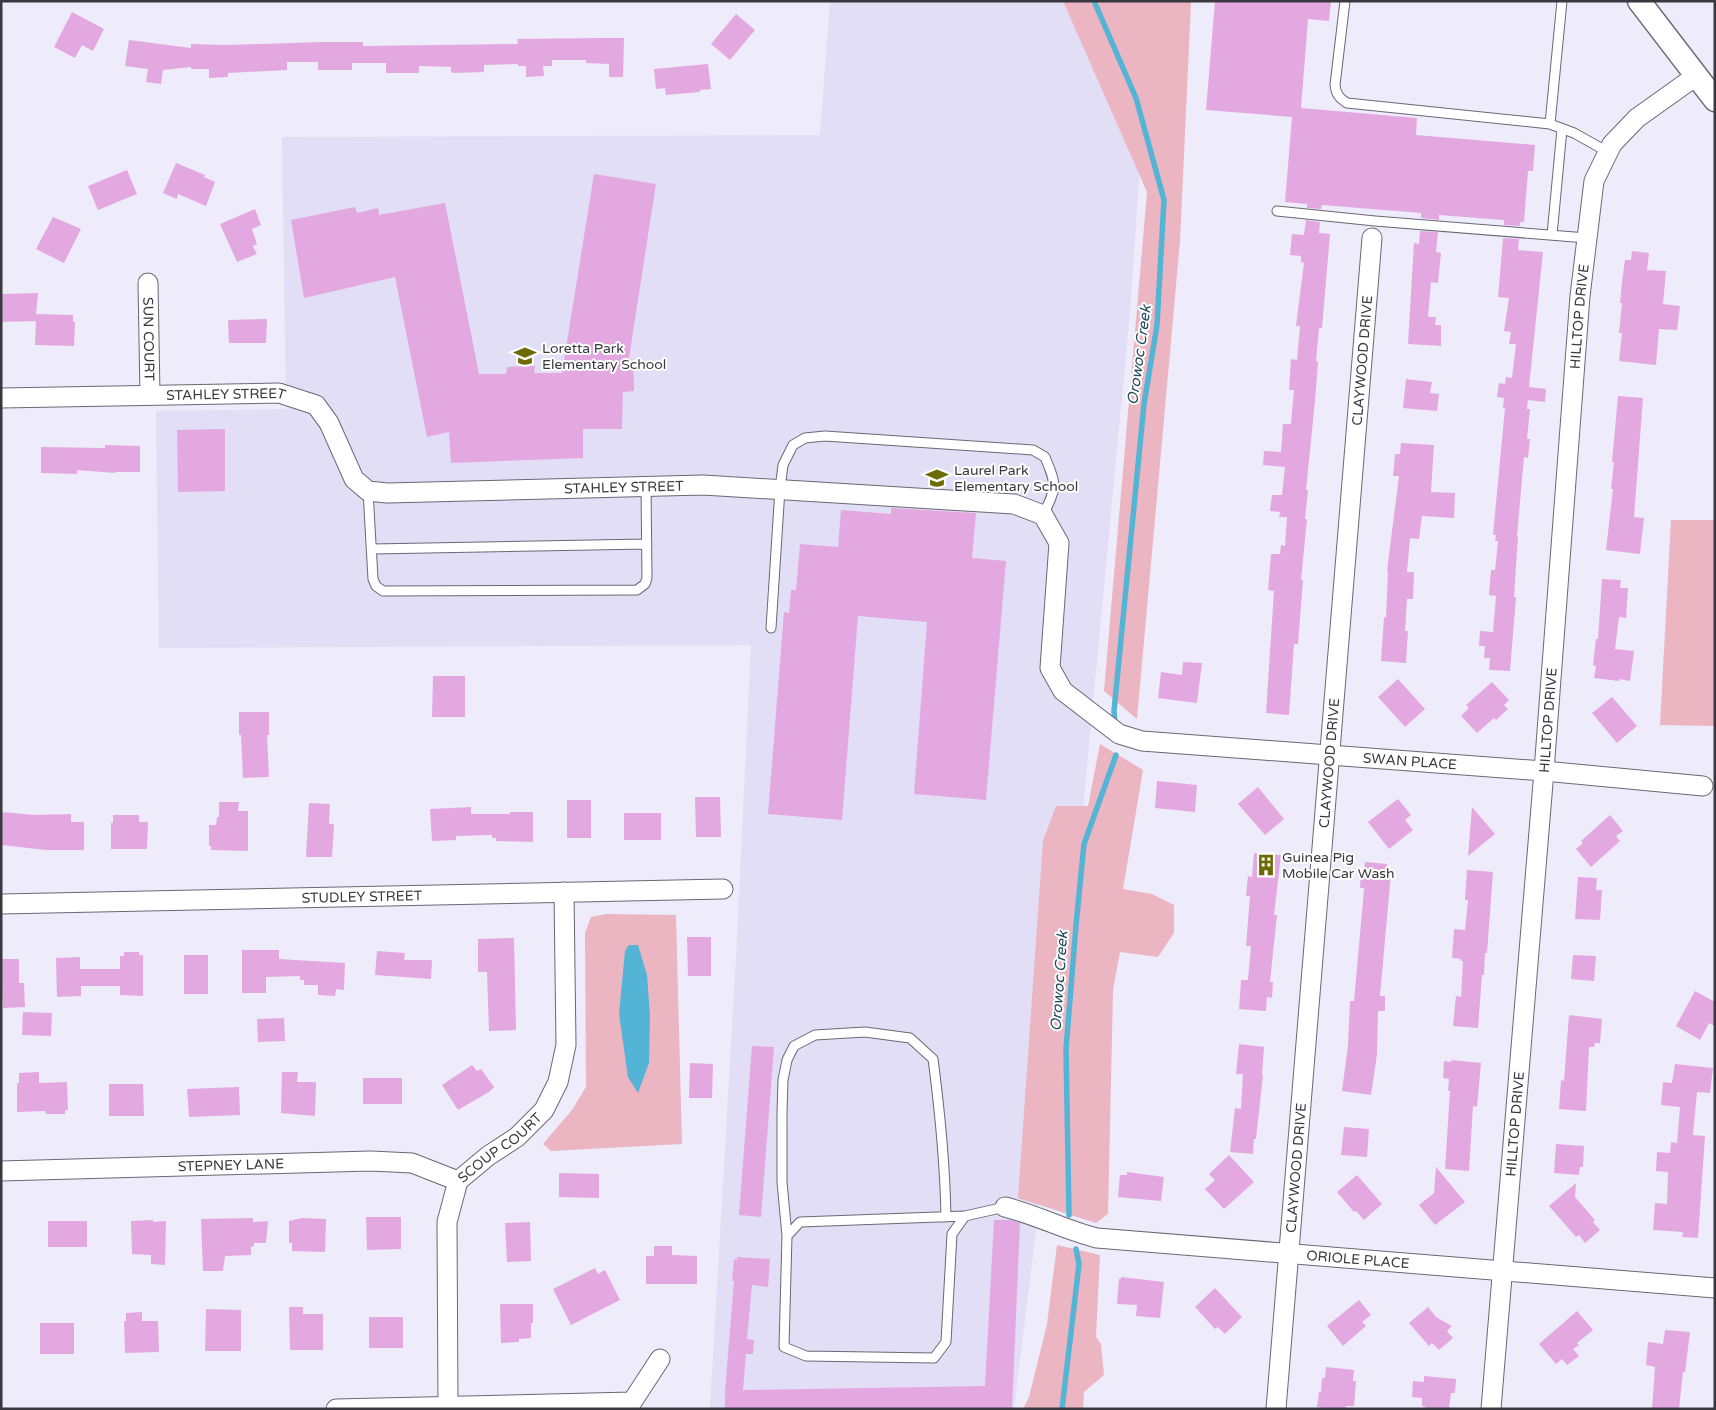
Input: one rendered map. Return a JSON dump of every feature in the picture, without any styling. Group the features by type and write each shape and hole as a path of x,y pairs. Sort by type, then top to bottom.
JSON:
{"street":[{"path":"1639,1 1715,100"},
{"name":"HILLTOP DRIVE","path":"1491,1409 1544,770 1580,296 1594,181 1612,144 1637,118 1696,76"},
{"name":"CLAYWOOD DRIVE","path":"1276,1409 1372,238"},
{"name":"SUN COURT","path":"148,283 150,395"},
{"name":"STAHLEY STREET","path":"1,398 279,393 316,406 329,423 354,479 368,491 387,493 703,485 1014,504 1043,515"},
{"name":"SWAN PLACE","path":"1043,515 1058,543 1050,668 1063,691 1118,734 1142,741 1544,770 1703,786"},
{"name":"STUDLEY STREET","path":"1,904 723,889"},
{"name":"SCOUP COURT","path":"448,1406 447,1222 458,1182 488,1156 516,1137 544,1110 558,1082 566,1045 564,892"},
{"name":"STEPNEY LANE","path":"1,1171 371,1161 412,1164 458,1182"},
{"name":"ORIOLE PLACE","path":"1005,1207 1075,1233 1097,1238 1715,1288"},
{"path":"336,1409 632,1402 660,1359"}],"lane":[{"path":"1345,1 1335,84 1339,98 1347,103 1550,124 1608,152"},
{"path":"1550,124 1562,1"},
{"path":"1552,235 1562,129"},
{"path":"1277,211 1384,222 1588,238"},
{"path":"771,628 783,465 793,445 805,438 826,436 1033,450 1045,456 1054,478 1054,493 1043,515"},
{"path":"368,491 374,579 376,586 383,591 637,590 645,584 647,578 646,486"},
{"path":"372,549 647,544"},
{"path":"946,1217 941,1128 933,1059 910,1038 865,1032 815,1034 794,1046 787,1060 783,1080 782,1182 787,1236 784,1347 806,1356 934,1358 946,1342 952,1234 965,1216"},
{"path":"787,1236 800,1222 965,1216 1005,1207"}],"shaded area":[{"path":"830,1 1151,1 1130,312 1067,978 1014,1409 710,1409 736,958 751,645 159,648 156,411 286,409 282,137 820,135"},
{"path":"1063,1 1190,1 1191,3 1180,241 1137,719 1104,691 1147,192"},
{"path":"1671,520 1715,520 1715,726 1660,725"},
{"path":"1100,744 1143,770 1123,889 1152,894 1174,905 1174,933 1158,957 1120,952 1113,990 1108,1214 1096,1223 1018,1198 1043,841 1056,806 1088,806"},
{"path":"606,914 676,915 682,1144 551,1151 543,1144 572,1110 586,1087 585,933 591,917"},
{"path":"1057,1245 1100,1255 1096,1337 1101,1344 1104,1375 1084,1392 1083,1409 1023,1409 1029,1397 1047,1324"}],"water":[{"path":"629,945 638,945 647,975 650,1016 649,1063 638,1093 628,1077 619,1014 625,951"}],"building":[{"path":"1215,1 1331,1 1329,21 1308,19 1301,108 1417,118 1416,135 1535,145 1533,171 1528,171 1524,222 1520,222 1520,226 1504,225 1504,220 1439,215 1439,220 1421,218 1421,213 1322,205 1321,209 1307,208 1307,204 1285,202 1292,117 1206,110"},
{"path":"72,12 104,29 93,51 82,45 75,58 54,47"},
{"path":"736,14 755,30 730,60 711,44"},
{"path":"624,38 623,77 609,77 609,64 586,63 586,60 552,60 552,66 543,66 544,76 526,77 526,66 518,66 518,64 484,65 484,72 454,73 451,72 451,67 419,66 419,73 386,73 386,63 352,63 352,70 318,70 318,62 287,62 287,70 228,73 228,77 209,78 209,69 191,69 191,67 163,70 161,84 146,82 148,69 125,66 129,40 191,48 191,44 363,42 363,46 518,44 517,39"},
{"path":"708,64 711,89 700,90 700,92 666,95 665,88 656,89 654,69"},
{"path":"176,163 205,175 204,177 215,182 206,206 178,194 177,199 163,193"},
{"path":"127,170 137,194 98,210 88,186"},
{"path":"594,174 656,184 629,358 633,360 634,391 623,392 622,429 583,429 583,458 451,463 449,432 427,437 395,277 304,298 291,220 355,207 357,213 378,208 379,215 445,203 479,374 506,374 507,367 535,366 534,373 562,373"},
{"path":"255,209 261,225 252,229 257,244 253,246 257,254 237,262 220,224"},
{"path":"53,217 81,229 64,263 36,249"},
{"path":"1306,220 1320,222 1319,233 1330,234 1322,328 1319,328 1316,361 1318,362 1315,401 1306,490 1308,490 1305,519 1307,519 1301,580 1303,580 1298,644 1294,644 1289,715 1266,713 1274,591 1268,590 1271,554 1280,554 1281,545 1285,546 1287,517 1279,517 1280,512 1270,511 1272,495 1282,495 1285,467 1263,465 1264,451 1281,452 1283,424 1291,424 1294,390 1289,390 1291,359 1297,360 1300,326 1296,326 1304,263 1301,262 1301,256 1290,255 1292,234 1304,235"},
{"path":"1420,231 1438,232 1436,252 1441,253 1438,283 1431,282 1428,317 1436,317 1435,325 1441,325 1441,346 1408,344 1414,243 1419,244"},
{"path":"1503,238 1519,239 1518,250 1543,252 1529,387 1546,389 1545,402 1528,400 1527,409 1530,409 1527,439 1530,439 1528,458 1524,457 1517,536 1514,597 1516,597 1510,671 1489,670 1490,658 1484,658 1485,646 1479,646 1480,631 1493,632 1496,596 1489,595 1491,570 1495,570 1498,541 1495,541 1496,535 1493,535 1505,408 1503,408 1504,398 1497,397 1499,383 1505,384 1506,377 1512,378 1516,344 1509,344 1511,332 1504,331 1509,298 1498,297"},
{"path":"1632,251 1649,253 1647,270 1666,271 1663,304 1680,306 1677,330 1659,329 1656,365 1619,361 1622,333 1619,333 1622,281 1625,260 1631,260"},
{"path":"38,293 36,314 73,315 73,321 75,322 74,346 35,345 36,321 1,322 1,294"},
{"path":"267,319 266,343 229,343 228,320"},
{"path":"1406,379 1432,382 1430,393 1439,394 1437,411 1403,408"},
{"path":"1618,396 1643,398 1634,517 1644,518 1640,554 1606,550 1613,489 1611,489 1614,462 1612,462"},
{"path":"225,429 225,491 178,492 177,430"},
{"path":"1401,443 1434,445 1431,492 1455,493 1454,518 1422,516 1419,539 1410,538 1407,572 1414,572 1413,599 1407,599 1406,663 1381,661 1384,617 1386,618 1387,571 1399,476 1393,476 1395,454 1400,454"},
{"path":"105,445 140,446 140,472 115,473 77,470 77,474 41,473 41,447 105,448"},
{"path":"891,508 976,513 972,558 1006,561 986,800 914,794 927,622 858,616 842,820 768,814 784,612 789,613 791,590 796,590 800,544 838,547 841,510 891,514"},
{"path":"1602,579 1621,580 1620,588 1628,588 1626,618 1619,617 1615,649 1634,651 1630,681 1594,678 1596,666 1593,665 1596,639 1598,639"},
{"path":"1183,662 1202,663 1197,703 1158,698 1161,672 1182,675"},
{"path":"433,676 465,676 465,717 432,717"},
{"path":"1398,679 1425,709 1405,727 1378,697"},
{"path":"1492,682 1509,700 1504,705 1508,709 1477,733 1461,716 1469,708 1466,705"},
{"path":"1612,697 1637,726 1617,743 1592,713"},
{"path":"239,712 269,712 269,735 267,735 269,777 243,778"},
{"path":"1157,781 1197,785 1195,812 1155,808"},
{"path":"1258,787 1284,819 1265,835 1238,804"},
{"path":"695,797 720,797 721,837 696,837"},
{"path":"1398,799 1411,815 1405,820 1413,830 1389,849 1368,822"},
{"path":"567,800 591,800 591,838 567,838"},
{"path":"219,802 239,802 238,811 248,811 248,851 211,850 211,846 209,846 209,825 216,825 217,817 219,817"},
{"path":"309,803 330,804 329,824 334,824 332,857 306,857"},
{"path":"471,807 471,814 532,812 533,842 496,841 496,838 492,838 492,835 456,836 456,840 432,841 430,809"},
{"path":"1472,807 1495,834 1468,856"},
{"path":"1,812 35,815 71,814 71,822 84,822 84,850 46,850 1,845"},
{"path":"624,813 661,813 661,840 624,840"},
{"path":"113,815 139,815 139,822 148,822 147,849 111,849 111,823 113,823"},
{"path":"1610,815 1623,831 1616,836 1620,841 1591,867 1576,849 1583,843 1581,841"},
{"path":"1254,853 1281,855 1274,915 1277,915 1270,982 1273,982 1272,998 1267,997 1266,1011 1239,1009 1241,980 1248,980 1251,946 1246,946 1250,896 1246,896 1248,876 1252,877"},
{"path":"1365,862 1387,864 1386,872 1391,873 1380,996 1385,996 1385,1011 1378,1011 1377,1054 1371,1095 1342,1091 1348,1045 1350,1001 1354,1001 1363,901 1364,888 1360,888 1361,870 1364,871"},
{"path":"1467,870 1493,872 1487,953 1485,953 1484,975 1482,975 1478,1028 1453,1026 1456,996 1461,997 1463,961 1452,958 1454,929 1465,930 1468,900 1465,900"},
{"path":"1578,877 1597,878 1596,890 1602,890 1600,920 1575,919"},
{"path":"687,937 711,937 711,976 688,976"},
{"path":"514,938 516,1030 489,1031 487,972 478,972 478,939"},
{"path":"242,950 279,950 279,959 345,963 344,990 336,989 335,996 318,995 318,985 304,985 304,980 300,980 300,976 266,977 266,993 242,993"},
{"path":"377,951 405,953 404,960 432,960 431,979 375,975"},
{"path":"124,952 139,952 139,955 143,955 143,996 120,995 120,986 81,986 81,996 57,997 56,958 80,957 80,969 120,969 120,956 124,956"},
{"path":"184,955 208,955 208,994 184,994"},
{"path":"1573,955 1596,956 1594,981 1571,979"},
{"path":"1,959 19,959 19,983 24,983 25,1007 3,1008"},
{"path":"1695,991 1715,1002 1715,1026 1709,1023 1700,1040 1676,1026"},
{"path":"23,1012 52,1013 51,1036 22,1035"},
{"path":"1569,1015 1602,1019 1600,1043 1595,1043 1594,1047 1589,1047 1586,1111 1559,1109 1561,1080 1564,1081"},
{"path":"284,1018 285,1041 258,1042 257,1019"},
{"path":"1239,1044 1264,1047 1263,1075 1253,1154 1230,1152 1235,1108 1241,1109 1243,1074 1236,1074"},
{"path":"752,1046 774,1047 761,1217 739,1215"},
{"path":"1451,1060 1481,1063 1477,1107 1473,1106 1469,1171 1445,1169 1450,1091 1448,1091 1449,1079 1443,1078 1444,1061 1451,1062"},
{"path":"690,1063 713,1064 712,1098 689,1098"},
{"path":"1675,1064 1713,1068 1710,1093 1697,1092 1693,1135 1705,1136 1698,1238 1682,1237 1683,1232 1653,1230 1655,1203 1667,1204 1668,1172 1656,1171 1657,1152 1670,1153 1671,1142 1677,1143 1680,1107 1661,1105 1663,1082 1672,1083"},
{"path":"472,1065 477,1071 481,1069 494,1087 489,1092 458,1110 442,1085"},
{"path":"39,1072 39,1083 67,1082 68,1110 65,1110 65,1114 46,1114 45,1111 17,1112 19,1073"},
{"path":"282,1072 298,1072 297,1082 316,1082 315,1116 281,1113"},
{"path":"363,1078 402,1078 402,1104 363,1104"},
{"path":"109,1084 143,1084 144,1116 109,1116"},
{"path":"239,1087 240,1115 189,1117 187,1089"},
{"path":"1344,1127 1369,1129 1367,1157 1341,1155"},
{"path":"1556,1144 1584,1146 1583,1167 1580,1167 1579,1175 1554,1173"},
{"path":"1229,1155 1254,1182 1224,1209 1205,1189 1215,1180 1209,1174"},
{"path":"1436,1167 1465,1202 1435,1225 1419,1205 1434,1193"},
{"path":"1127,1172 1164,1177 1161,1201 1118,1197 1120,1175 1127,1175"},
{"path":"559,1173 599,1174 599,1198 559,1197"},
{"path":"1357,1175 1382,1204 1364,1220 1356,1211 1354,1212 1337,1192"},
{"path":"1576,1183 1575,1197 1595,1220 1593,1222 1600,1230 1585,1243 1579,1235 1576,1237 1549,1206"},
{"path":"366,1217 401,1217 401,1249 367,1250"},
{"path":"253,1218 253,1222 268,1221 266,1243 254,1243 254,1246 251,1247 251,1255 225,1256 223,1271 203,1271 201,1219"},
{"path":"302,1218 326,1219 325,1252 292,1251 292,1243 289,1243 289,1221"},
{"path":"153,1220 153,1222 166,1221 165,1265 151,1264 151,1255 132,1254 131,1221"},
{"path":"994,1220 1011,1220 1020,1223 1012,1409 725,1409 734,1281 732,1281 734,1259 737,1260 737,1257 770,1259 768,1287 752,1285 747,1339 754,1340 753,1354 746,1354 743,1390 985,1386"},
{"path":"48,1221 87,1221 87,1247 48,1247"},
{"path":"530,1222 531,1261 507,1262 505,1223"},
{"path":"654,1246 672,1246 672,1255 697,1256 697,1284 646,1284 646,1256 654,1256"},
{"path":"595,1268 598,1274 605,1270 620,1300 571,1325 553,1289"},
{"path":"1121,1277 1164,1282 1160,1318 1136,1316 1137,1305 1117,1304 1119,1279"},
{"path":"1215,1288 1242,1317 1225,1334 1218,1327 1215,1329 1195,1307"},
{"path":"1359,1300 1371,1315 1362,1322 1366,1326 1343,1346 1327,1326"},
{"path":"500,1304 533,1304 531,1338 519,1339 519,1342 501,1343"},
{"path":"289,1307 303,1307 303,1314 323,1314 323,1350 290,1350"},
{"path":"1428,1307 1436,1317 1452,1326 1447,1331 1453,1338 1439,1350 1432,1343 1429,1346 1409,1323"},
{"path":"206,1309 241,1310 241,1351 205,1351"},
{"path":"1577,1311 1593,1330 1577,1343 1579,1345 1573,1349 1579,1356 1567,1365 1562,1359 1556,1364 1539,1344"},
{"path":"142,1312 142,1321 158,1321 159,1352 125,1353 124,1321 126,1321 126,1313"},
{"path":"369,1317 403,1317 403,1348 369,1348"},
{"path":"40,1323 74,1323 74,1354 40,1354"},
{"path":"1665,1330 1690,1332 1679,1409 1652,1409 1655,1367 1646,1365 1648,1342 1663,1344"},
{"path":"1326,1367 1354,1370 1353,1381 1356,1381 1354,1406 1346,1406 1345,1409 1321,1409 1321,1407 1317,1407"},
{"path":"1424,1376 1456,1379 1455,1393 1451,1393 1449,1409 1426,1409 1426,1407 1422,1406 1422,1398 1412,1397 1413,1381 1424,1382"}],"waterway":[{"name":"Orowoc Creek","path":"1094,1 1136,98 1164,200 1157,325 1144,404 1114,711 1115,724"},
{"name":"Orowoc Creek","path":"1069,1215 1066,1049 1084,844 1116,755"},
{"name":"Orowoc Creek","path":"1062,1409 1079,1264 1076,1249"}],"place":[{"name":"Loretta Park Elementary School","path":"525,356"},
{"name":"Laurel Park Elementary School","path":"937,478"},
{"name":"Guinea Pig Mobile Car Wash","path":"1266,865"}]}
